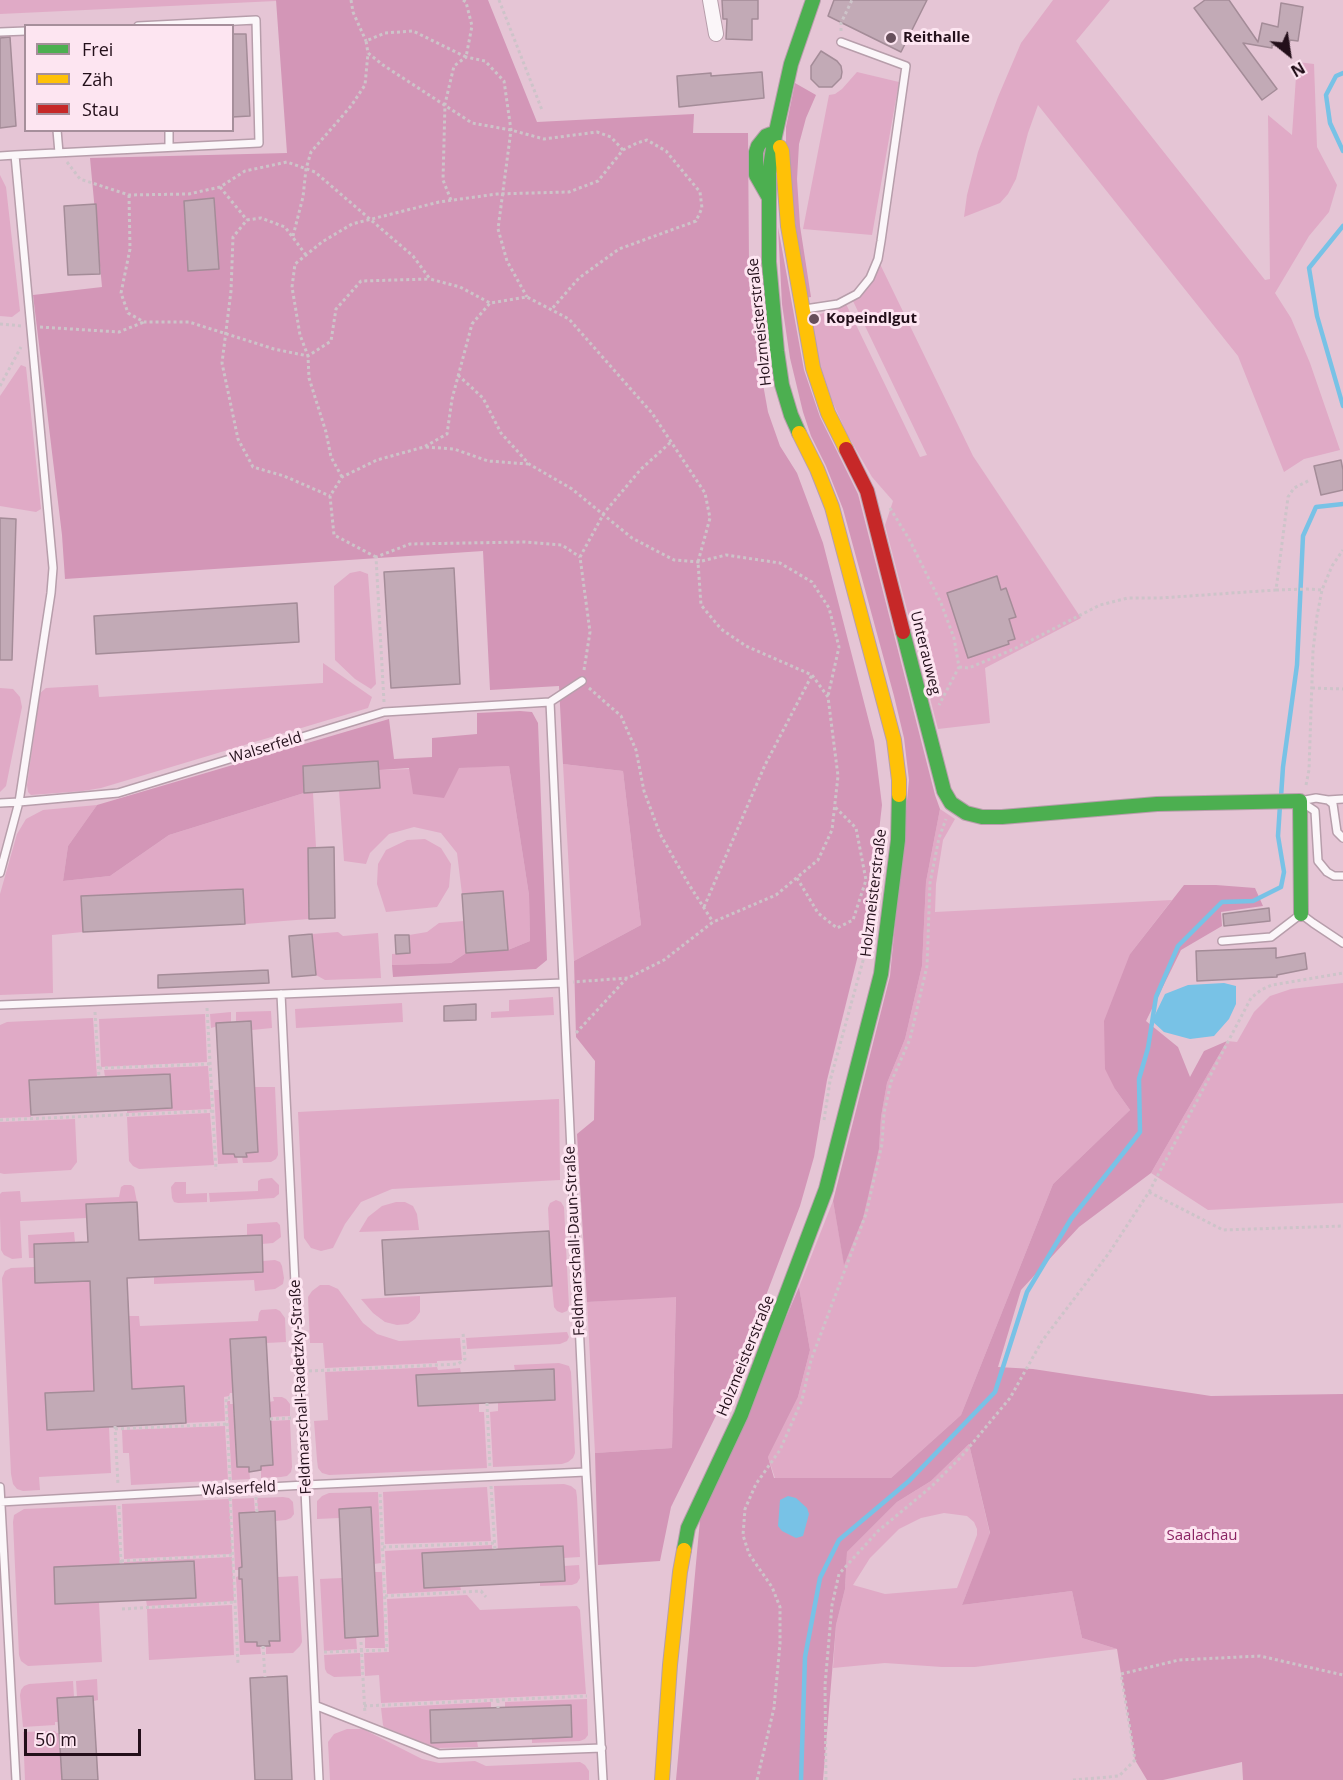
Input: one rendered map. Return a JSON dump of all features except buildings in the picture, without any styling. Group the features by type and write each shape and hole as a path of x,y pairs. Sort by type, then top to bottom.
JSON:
{"street":[{"path":"710,0 716,34"},
{"path":"775,136 792,64 813,0"},
{"name":"Holzmeisterstraße","path":"662,1780 670,1665 680,1572 688,1528 741,1415 826,1189 881,974 898,840 899,780 894,740 832,507 791,415 782,385 769,262 769,197 756,175 758,146 766,136 771,134 775,136"},
{"name":"Unterauweg","path":"775,136 782,151 788,226 808,349 828,413 867,491 944,791 951,803"},
{"path":"951,803 966,813 982,817 1002,817 1157,804 1295,801 1301,914"}],"lane":[{"path":"0,156 259,143 256,20 184,24"},
{"path":"0,32 24,31"},
{"path":"802,309 838,304 857,294 870,278 879,250 892,168 906,66 841,42"},
{"path":"57,132 59,153"},
{"path":"169,132 169,147"},
{"path":"0,873 19,802 51,593 52,568 15,155"},
{"name":"Walserfeld","path":"0,803 118,793 384,712 550,702 582,681"},
{"name":"Feldmarschall-Daun-Straße","path":"550,702 586,1472 603,1780"},
{"path":"1295,801 1316,798 1343,799"},
{"path":"1328,800 1333,804 1335,811 1336,832 1343,838"},
{"path":"1295,801 1315,811 1318,861 1322,868 1334,876 1343,876"},
{"path":"1222,941 1271,937 1301,914 1343,942"},
{"path":"0,1005 563,983"},
{"name":"Feldmarschall-Radetzky-Straße","path":"281,994 319,1780"},
{"name":"Walserfeld","path":"0,1502 586,1472"},
{"path":"0,1486 16,1780"},
{"path":"316,1706 440,1754 602,1748"}],"path":[{"path":"292,236 303,197 306,169 312,152 351,106 365,85 368,53 351,0"},
{"path":"451,200 443,180 445,104 454,66 466,57 472,26 466,2 463,0"},
{"path":"499,0 542,110"},
{"path":"841,42 841,23 852,0"},
{"path":"366,41 385,33 413,31 466,57 485,61 504,81 511,130 498,229 507,261 527,297 569,320 652,413 705,493 710,518 698,562 701,605 721,629 746,646 812,675 828,697"},
{"path":"368,53 472,123 511,130 544,140 597,132 610,137 623,150"},
{"path":"342,477 331,458 326,432 309,378 308,356 300,335 292,287 295,264 322,242 352,224 451,200 504,194 569,192 598,181 623,150 647,140 666,151 700,192 702,208 696,221 619,249 579,278 551,310"},
{"path":"59,153 80,179 129,195 189,194 220,187 245,171 287,162 315,172 412,256 430,279"},
{"path":"220,187 247,220"},
{"path":"129,195 130,249 121,293 128,313 144,322"},
{"path":"306,255 285,227 261,218 247,220 233,237 231,291 222,363 238,439 253,467 284,476 330,496"},
{"path":"0,324 119,332 144,322 189,322 274,349 308,356 331,341 336,309 361,281 430,279 460,287 490,303 527,297"},
{"path":"490,303 472,324 452,399 447,434 424,447 377,460 342,477 330,496 334,535 376,557 410,544 524,542 562,545 580,557"},
{"path":"0,386 31,326"},
{"path":"458,375 483,398 501,433 529,464 572,489 632,538 674,560 698,562 726,555 780,563 812,582 829,608 839,647 828,697 838,776 835,807 832,830 818,860 776,895 713,922 664,960 628,978 581,1026 566,1047"},
{"path":"671,442 641,469 604,513 580,557 590,632 582,681 621,716 636,750 644,791 660,834 713,922"},
{"path":"424,447 454,449 488,461 529,464"},
{"path":"1276,590 1288,497 1294,488 1310,480"},
{"path":"867,491 886,502 898,518 941,603 954,638 959,667 927,724"},
{"path":"1295,801 1305,791 1309,770 1316,628 1322,590 1332,566 1343,550"},
{"path":"376,557 384,712"},
{"path":"959,667 969,668 1014,649 1100,605 1128,598 1276,590 1322,590"},
{"path":"704,908 765,765 812,675"},
{"path":"1312,688 1343,689"},
{"path":"758,1780 774,1708 780,1644 780,1607 771,1587 749,1554 743,1535 745,1509 756,1484 780,1450 802,1400 811,1360 866,1214 882,1144 884,1113 891,1082 910,1040 927,966 930,883 939,838 951,803"},
{"path":"796,878 818,913 837,928 854,920 866,880 856,828 835,807"},
{"path":"824,1123 830,1081 865,956"},
{"path":"826,1780 825,1685 832,1605 839,1574 879,1531 931,1487 961,1457 1010,1398 1042,1341 1109,1253 1149,1192 1251,998 1272,985 1343,973"},
{"path":"563,983 628,978"},
{"path":"206,997 216,1170"},
{"path":"94,1001 99,1077"},
{"path":"99,1068 210,1064"},
{"path":"0,1120 212,1111"},
{"path":"1149,1192 1223,1230 1343,1226"},
{"path":"300,1371 458,1364 465,1359 463,1332"},
{"path":"230,1398 226,1398 238,1664"},
{"path":"270,1419 302,1418"},
{"path":"115,1429 227,1424"},
{"path":"314,1653 387,1650 380,1481"},
{"path":"383,1547 495,1543"},
{"path":"121,1561 233,1555"},
{"path":"385,1596 481,1591 486,1597"},
{"path":"122,1609 235,1602"},
{"path":"361,1642 365,1725"},
{"path":"263,1646 265,1677"},
{"path":"1073,1780 1119,1776 1135,1760 1121,1674 1179,1660 1260,1656 1343,1675"},
{"path":"364,1706 598,1696"},
{"path":"498,1700 498,1708"}],"shaded area":[{"path":"0,0 276,0 276,1 0,14"},
{"path":"1053,0 1110,0 1076,41 1265,280 1270,279 1268,115 1292,135 1297,62 1314,64 1317,147 1337,185 1329,212 1309,236 1275,293 1291,318 1310,363 1340,450 1304,459 1284,472 1238,356 1038,105 1016,179 1008,194 1000,203 964,217 978,152 998,97 1021,43"},
{"path":"857,72 899,82 872,235 803,229 829,95 842,89"},
{"path":"0,175 6,187 20,311 12,317 0,316"},
{"path":"880,264 973,456 1081,618 985,668 990,723 938,729 885,525 893,501 872,477 847,434 825,385 808,319 846,304 920,457 927,455 853,301 873,280"},
{"path":"21,365 26,367 41,509 36,512 0,506 0,396"},
{"path":"360,571 368,574 376,684 371,689 355,679 335,660 334,586 350,573"},
{"path":"323,663 372,697 368,708 101,788 31,795 28,792 27,785 40,693 46,688 98,685 99,697 323,683"},
{"path":"0,688 13,689 20,697 22,707 6,786 0,792"},
{"path":"563,764 623,771 641,925 574,961"},
{"path":"509,766 529,895 530,941 508,950 503,891 462,894 457,853 441,833 414,827 389,834 370,853 366,864 344,861 339,791 380,788 379,770"},
{"path":"304,793 313,793 316,847 308,848 309,919 245,924 243,889 82,896 83,932 52,935 53,993 0,995 0,894 17,834 26,819 43,810 97,805 68,846 63,881 110,876 169,835"},
{"path":"940,809 955,819 943,840 936,884 935,912 1172,900 1130,954 1115,1089 1130,1110 1053,1184 961,1415 891,1478 775,1478 768,1457 798,1397 810,1350 799,1287 833,1201 844,1263 879,1149 881,1117 887,1083 905,1039 922,966 926,882"},
{"path":"425,839 441,848 451,864 449,887 437,907 386,912 377,884 378,864 386,850 407,840"},
{"path":"464,921 466,953 451,963 392,965 392,954 409,953 409,935 427,932 439,923"},
{"path":"338,932 343,936 378,933 381,978 325,980 316,975 312,934"},
{"path":"1343,983 1343,1203 1208,1210 1151,1173 1227,1041 1237,1042 1254,1012 1270,996 1291,989"},
{"path":"553,997 554,1015 491,1018 491,1012 509,1011 509,1000"},
{"path":"402,1003 403,1022 296,1028 295,1009"},
{"path":"271,1011 272,1028 252,1030 251,1021 236,1022 236,1012"},
{"path":"231,1012 231,1022 211,1028 210,1014"},
{"path":"205,1014 207,1062 101,1067 99,1019"},
{"path":"93,1018 97,1077 30,1080 31,1117 0,1118 0,1025 7,1022"},
{"path":"208,1066 211,1109 127,1113 127,1111 171,1108 170,1074 105,1077 104,1070"},
{"path":"254,1087 275,1087 278,1155 271,1162 243,1163 242,1157 246,1156"},
{"path":"214,1090 220,1090 238,1163 218,1164"},
{"path":"559,1099 560,1180 392,1189 361,1202 345,1224 333,1248 321,1251 311,1248 304,1238 298,1112"},
{"path":"210,1113 214,1165 139,1169 129,1161 127,1117"},
{"path":"75,1119 77,1162 71,1170 0,1173 0,1122"},
{"path":"272,1178 279,1185 279,1194 274,1198 210,1202 209,1193 258,1191 258,1181"},
{"path":"175,1182 186,1182 186,1194 207,1193 207,1202 174,1202 171,1187"},
{"path":"124,1185 134,1187 137,1202 87,1204 87,1218 20,1221 22,1258 12,1259 4,1255 1,1250 0,1194 2,1192 20,1191 21,1202 119,1197 121,1187"},
{"path":"556,1200 564,1207 569,1307 562,1313 554,1307 552,1286 548,1208 550,1203"},
{"path":"405,1202 413,1206 417,1214 419,1230 359,1232 368,1217 382,1206"},
{"path":"277,1222 280,1225 281,1237 273,1243 262,1244 261,1235 247,1235 247,1224"},
{"path":"74,1232 75,1242 34,1244 34,1258 29,1258 28,1235"},
{"path":"275,1260 282,1266 284,1278 283,1284 275,1289 255,1291 254,1280 154,1284 154,1277 263,1272 263,1261"},
{"path":"35,1267 36,1283 90,1281 94,1391 45,1393 47,1429 109,1427 111,1473 39,1477 40,1490 23,1491 17,1489 13,1484 11,1474 2,1278 5,1271 11,1268"},
{"path":"320,1285 329,1285 338,1289 363,1323 377,1334 399,1341 460,1338 462,1360 325,1368 323,1343 310,1343 308,1297"},
{"path":"420,1296 420,1312 415,1319 408,1324 397,1325 385,1322 373,1313 361,1299"},
{"path":"676,1296 672,1448 595,1453 587,1302"},
{"path":"276,1309 285,1318 286,1342 266,1343 265,1337 230,1339 233,1393 224,1397 225,1421 186,1423 184,1387 132,1389 128,1316 139,1316 140,1326 258,1321 261,1310"},
{"path":"567,1332 569,1337 567,1341 560,1344 467,1349 466,1338"},
{"path":"559,1363 569,1366 571,1372 575,1453 573,1458 562,1464 493,1467 490,1412 498,1411 498,1403 555,1400 554,1369 515,1371 514,1365"},
{"path":"437,1367 438,1370 460,1368 461,1373 417,1375 418,1406 479,1404 479,1412 484,1412 487,1468 329,1475 322,1473 318,1468 314,1421 328,1420 325,1372"},
{"path":"273,1397 286,1399 290,1404 290,1416 270,1417 269,1402 274,1401"},
{"path":"227,1401 233,1404 237,1467 249,1467 250,1479 232,1480"},
{"path":"290,1420 291,1472 287,1476 261,1478 261,1466 273,1465 270,1421"},
{"path":"225,1426 228,1480 131,1485 129,1453 123,1453 122,1430"},
{"path":"969,1444 990,1534 962,1605 1072,1591 1082,1638 1117,1649 975,1667 885,1663 833,1668 836,1625 845,1589 847,1552 897,1502 931,1481","holes":["944,1513 967,1516 974,1522 977,1535 957,1588 885,1594 853,1585 870,1558 899,1529 921,1518"]},
{"path":"564,1484 576,1490 580,1557 563,1558 562,1546 498,1550 494,1486"},
{"path":"487,1487 491,1541 385,1544 383,1492"},
{"path":"378,1492 381,1563 374,1564 371,1507 339,1509 339,1518 317,1519 317,1501 329,1493"},
{"path":"283,1497 293,1502 294,1514 291,1518 275,1521 275,1511 258,1512 257,1498"},
{"path":"254,1498 255,1512 240,1513 242,1567 235,1570 232,1499"},
{"path":"229,1499 232,1554 124,1559 122,1504"},
{"path":"116,1505 120,1564 54,1568 56,1604 99,1602 102,1662 28,1666 21,1661 19,1655 14,1515 24,1509"},
{"path":"492,1545 492,1550 460,1585 461,1590 387,1594 385,1551"},
{"path":"232,1557 234,1601 147,1606 146,1600 196,1597 194,1561 124,1564 124,1562"},
{"path":"579,1565 580,1578 577,1583 540,1586 540,1582 564,1566"},
{"path":"375,1572 382,1572 385,1648 365,1648 365,1636 378,1635"},
{"path":"239,1576 239,1579 242,1579 245,1642 257,1642 261,1654 240,1655 236,1577"},
{"path":"298,1576 302,1642 293,1653 266,1654 266,1646 270,1646 269,1641 280,1641 278,1577"},
{"path":"342,1578 345,1638 356,1637 357,1649 324,1651 320,1579"},
{"path":"467,1595 480,1610 577,1606 580,1610 586,1694 381,1703 379,1675 365,1676 364,1653 389,1652 387,1599"},
{"path":"232,1605 234,1655 149,1660 147,1609"},
{"path":"360,1653 361,1676 334,1677 327,1673 324,1655"},
{"path":"97,1679 98,1700 94,1701 93,1696 77,1697 76,1681"},
{"path":"73,1681 74,1697 58,1698 59,1722 55,1722 55,1725 23,1727 20,1695 24,1686"},
{"path":"587,1699 588,1735 580,1741 532,1743 532,1739 572,1737 571,1705 505,1707 505,1702"},
{"path":"491,1702 491,1708 477,1741 478,1747 436,1748 383,1725 381,1708"},
{"path":"347,1729 363,1729 422,1759 439,1763 475,1761 486,1766 580,1762 589,1771 589,1780 330,1780 328,1742 334,1734"},
{"path":"55,1731 59,1733 62,1780 25,1780 23,1732"}],"green space":[{"path":"276,0 488,0 537,122 694,114 693,133 748,133 749,265 759,362 768,412 780,446 797,473 823,543 874,741 882,805 865,927 827,1080 814,1157 800,1206 735,1377 671,1507 660,1561 598,1565 595,1453 672,1448 676,1297 587,1302 577,1134 594,1120 595,1061 576,1037 574,961 641,925 623,771 563,764 559,686 490,690 483,551 65,579 62,535 33,295 102,287 90,158 287,153"},
{"path":"795,83 816,95 806,118 799,144 797,179 800,226 811,297 805,298 786,150 786,127"},
{"path":"778,227 804,370 820,417 858,494 940,809 926,882 922,966 905,1039 887,1083 881,1117 879,1149 863,1218 844,1265 833,1201 890,976 909,780 904,738 894,696 843,509 811,436 790,358 782,304"},
{"path":"532,712 538,723 547,960 536,969 393,977 392,965 451,963 466,953 508,950 530,941 529,895 509,766 459,768 444,798 413,794 409,768 379,770 378,761 303,766 304,793 169,835 110,876 63,881 68,846 97,805 389,719 394,759 432,757 432,738 477,734 477,713"},
{"name":"Saalachau","path":"1184,885 1255,888 1263,906 1221,912 1222,926 1181,950 1146,1021 1178,1047 1190,1077 1204,1051 1227,1041 1151,1173 1079,1227 1021,1290 998,1367 1033,1369 1211,1396 1343,1394 1343,1780 1243,1780 1242,1762 1163,1780 1147,1780 1135,1760 1117,1649 1082,1638 1072,1591 962,1605 990,1533 969,1444 931,1481 897,1502 847,1552 845,1589 836,1625 823,1780 676,1780 700,1520 799,1287 810,1350 798,1397 768,1457 774,1478 891,1478 961,1415 1053,1184 1130,1110 1115,1089 1105,1069 1104,1021 1130,954"}],"water":[{"path":"1224,983 1236,986 1236,1004 1229,1019 1214,1036 1190,1039 1164,1032 1152,1021 1165,994 1188,985"},
{"path":"788,1496 796,1498 807,1508 809,1514 803,1536 796,1538 782,1531 778,1526 780,1500"}],"waterway":[{"path":"1343,73 1336,76 1326,95 1330,123 1343,151"},
{"path":"1343,226 1309,268 1317,316 1343,406"},
{"path":"1281,797 1297,665 1303,536 1316,507 1343,504"},
{"path":"801,1780 805,1657 820,1578 839,1540 909,1481 995,1392 1027,1292 1071,1219 1140,1132 1139,1079 1148,1048 1156,997 1178,946 1222,902 1253,901 1281,887 1284,872 1278,836 1280,805"}],"traffic: fast":[{"path":"799,433 782,385 777,351 769,262 769,173 791,64 813,0"},
{"path":"768,196 756,175 756,152 766,136 771,134 775,136"},
{"path":"903,632 944,791 951,803 966,813 982,817 1002,817 1157,804 1300,801 1301,914"},
{"path":"684,1550 688,1528 741,1415 826,1189 881,974 898,840 899,795"}],"traffic: slow":[{"path":"780,147 788,226 813,368 828,413 846,449"},
{"path":"799,433 832,507 894,740 899,795"},
{"path":"662,1780 670,1665 684,1550"}],"traffic: jam":[{"path":"846,449 867,491 903,632"}],"place":[{"name":"Reithalle","path":"891,38"},
{"name":"Kopeindlgut","path":"814,319"}]}
